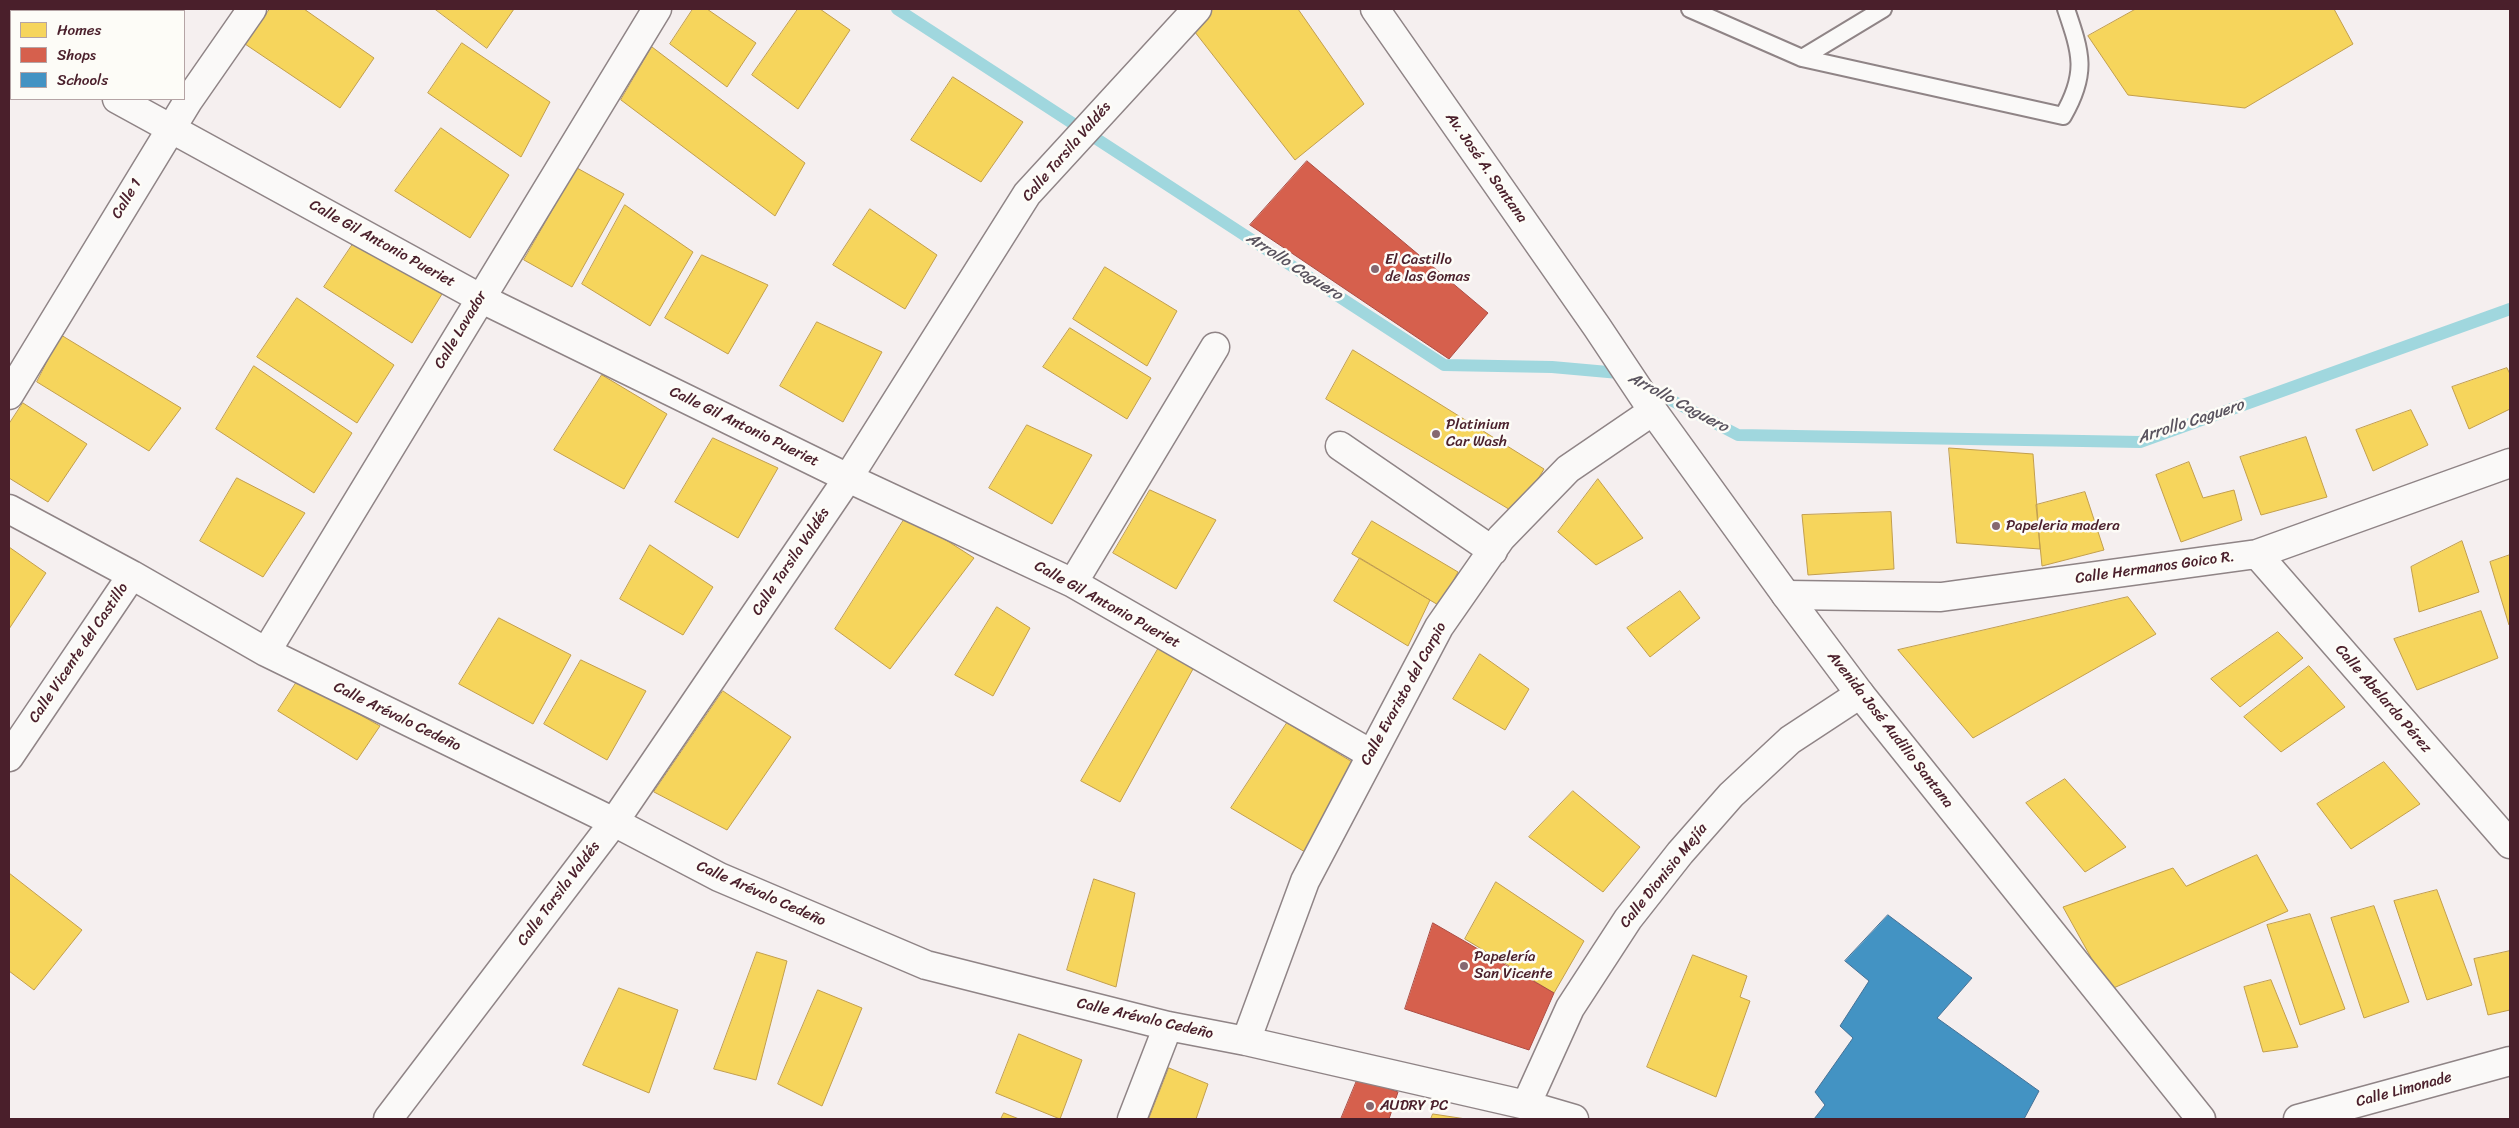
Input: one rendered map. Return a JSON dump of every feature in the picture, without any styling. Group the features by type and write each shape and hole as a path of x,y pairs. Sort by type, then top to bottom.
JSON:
{"street":[{"name":"Calle 1","path":"9,395 171,127 252,9"},
{"name":"Calle Lavador","path":"266,652 657,9"},
{"name":"Calle Tarsila Valdés","path":"388,1119 614,822 848,478 1027,194 1197,9"},
{"name":"Av. José A. Santana","path":"1375,9 1598,327"},
{"name":"Calle Gil Antonio Pueriet","path":"119,100 480,298 848,478 1073,583 1371,754"},
{"name":"Avenida José Audilio Santana","path":"1598,327 1649,404 1786,595 1860,694 2201,1119"},
{"path":"1073,583 1215,347"},
{"name":"Calle Evaristo del Carpio","path":"1246,1042 1305,881 1439,627 1501,538 1568,469 1649,404"},
{"path":"1340,446 1493,551"},
{"name":"Calle Hermanos Goico R.","path":"1786,595 1941,597 2256,554 2510,463"},
{"name":"Calle Arévalo Cedeño","path":"9,510 132,575 266,652 614,822 719,877 926,965 1168,1026 1526,1105 1574,1119"},
{"name":"Calle Abelardo Pérez","path":"2256,554 2510,844"},
{"name":"Calle Vicente del Castillo","path":"9,757 132,575"},
{"name":"Calle Dionisio Mejía","path":"1526,1105 1570,1008 1628,919 1680,853 1731,795 1790,740 1860,694"},
{"path":"1132,1119 1168,1026"},
{"name":"Calle Limonade","path":"2298,1119 2510,1061"}],"lane":[{"path":"1690,9 1802,58 2063,116 2076,95 2080,69 2079,47 2066,9"},
{"path":"1802,58 1883,9"}],"building: Homes":[{"path":"270,9 304,9 374,58 340,108 245,44"},
{"path":"435,9 514,9 487,48"},
{"path":"693,9 707,9 756,43 727,87 670,44"},
{"path":"798,9 820,9 850,30 798,109 752,75"},
{"path":"1213,9 1298,9 1364,104 1295,160 1191,27"},
{"path":"2136,9 2334,9 2353,44 2245,108 2128,95 2088,36"},
{"path":"462,43 550,102 521,157 428,93"},
{"path":"652,47 805,163 775,216 621,100"},
{"path":"953,77 1023,122 981,182 911,140"},
{"path":"441,128 509,175 470,238 395,191"},
{"path":"577,168 624,194 572,287 524,260"},
{"path":"625,205 693,252 650,326 582,284"},
{"path":"870,209 937,255 905,309 833,265"},
{"path":"355,241 442,294 412,343 324,287"},
{"path":"702,255 768,285 728,354 665,318"},
{"path":"1105,267 1177,311 1147,366 1073,319"},
{"path":"297,298 394,365 357,423 257,357"},
{"path":"817,322 882,352 843,422 780,386"},
{"path":"1070,328 1151,378 1127,419 1043,367"},
{"path":"61,335 181,408 149,451 37,382"},
{"name":"Platinium Car Wash","path":"1353,350 1544,469 1517,514 1326,399"},
{"path":"254,366 352,433 314,493 216,429"},
{"path":"2507,368 2510,374 2510,409 2469,429 2452,387"},
{"path":"602,375 667,414 624,489 554,450"},
{"path":"23,403 87,444 48,502 9,478 9,424"},
{"path":"2411,410 2428,445 2373,471 2356,430"},
{"path":"1027,425 1092,455 1052,524 989,488"},
{"path":"2306,437 2327,497 2261,515 2240,457"},
{"path":"713,438 778,468 738,538 675,502"},
{"path":"1949,448 2033,454 2040,549 1957,543"},
{"path":"2189,462 2203,498 2234,490 2242,520 2181,542 2156,475"},
{"path":"237,478 305,513 263,577 200,541"},
{"path":"1598,479 1643,538 1596,565 1558,532"},
{"path":"1150,490 1216,520 1176,589 1113,553"},
{"path":"2085,492 2104,550 2042,566 2036,505"},
{"path":"1891,512 1894,569 1808,575 1802,515"},
{"path":"907,515 974,558 890,669 835,629"},
{"path":"1372,521 1458,572 1440,606 1352,554"},
{"path":"2462,541 2479,592 2419,612 2411,567"},
{"path":"650,545 713,587 683,635 620,599"},
{"path":"9,547 46,573 9,629"},
{"path":"2510,555 2510,624 2509,625 2490,562"},
{"path":"1360,558 1430,600 1408,646 1334,601"},
{"path":"1680,591 1700,618 1650,657 1627,628"},
{"path":"2128,597 2156,634 1973,738 1898,650"},
{"path":"997,607 1030,628 993,696 955,675"},
{"path":"2481,611 2498,658 2417,690 2394,639"},
{"path":"499,618 571,655 533,724 459,684"},
{"path":"2278,632 2303,658 2240,707 2211,679"},
{"path":"1161,644 1193,669 1120,802 1081,781"},
{"path":"1480,654 1529,689 1505,730 1453,699"},
{"path":"581,660 646,691 607,760 544,724"},
{"path":"2309,666 2345,707 2281,752 2244,717"},
{"path":"298,680 380,726 357,760 278,711"},
{"path":"723,691 791,737 727,830 654,792"},
{"path":"1287,723 1354,763 1305,852 1231,808"},
{"path":"2384,762 2420,804 2351,849 2317,804"},
{"path":"2065,779 2126,847 2085,872 2026,803"},
{"path":"1573,791 1640,847 1603,892 1529,837"},
{"path":"2257,855 2288,911 2109,990 2063,907 2173,868 2186,886"},
{"path":"9,873 82,930 34,990 9,971"},
{"path":"1094,879 1135,893 1116,987 1067,970"},
{"path":"1496,882 1584,941 1554,993 1465,939"},
{"path":"2437,890 2472,985 2427,1000 2394,901"},
{"path":"2374,906 2409,1002 2364,1018 2331,918"},
{"path":"2310,914 2345,1009 2300,1025 2267,925"},
{"path":"2510,951 2510,1010 2488,1015 2474,959"},
{"path":"757,952 787,961 756,1080 714,1069"},
{"path":"1693,955 1747,976 1740,997 1750,1001 1716,1097 1647,1067"},
{"path":"2271,980 2298,1047 2263,1052 2244,987"},
{"path":"619,988 678,1010 649,1093 583,1065"},
{"path":"818,990 862,1008 822,1106 778,1084"},
{"path":"1019,1034 1082,1060 1060,1119 996,1093"},
{"path":"1169,1068 1208,1084 1196,1119 1149,1119"},
{"path":"1004,1113 1019,1119 1001,1119"},
{"path":"1433,1114 1466,1119 1431,1119"}],"building: Shops":[{"name":"El Castillo de las Gomas","path":"1307,161 1488,313 1449,359 1250,225"},
{"name":"Papelería San Vicente","path":"1433,923 1554,993 1529,1050 1405,1009"},
{"name":"AUDRY PC","path":"1358,1078 1398,1092 1389,1119 1341,1119"}],"building: Schools":[{"path":"1888,915 1972,978 1937,1018 2039,1091 2024,1119 1814,1119 1825,1105 1815,1092 1853,1038 1840,1026 1869,981 1845,961"}],"waterway":[{"name":"Arrollo Caguero","path":"897,9 1444,365 1552,367 1619,373 1738,435 2140,442 2510,309"}],"place":[{"name":"El Castillo de las Gomas","path":"1375,269"},
{"name":"Platinium Car Wash","path":"1436,434"},
{"name":"Papeleria madera","path":"1996,526"},
{"name":"Papelería San Vicente","path":"1464,966"},
{"name":"AUDRY PC","path":"1370,1106"}]}
